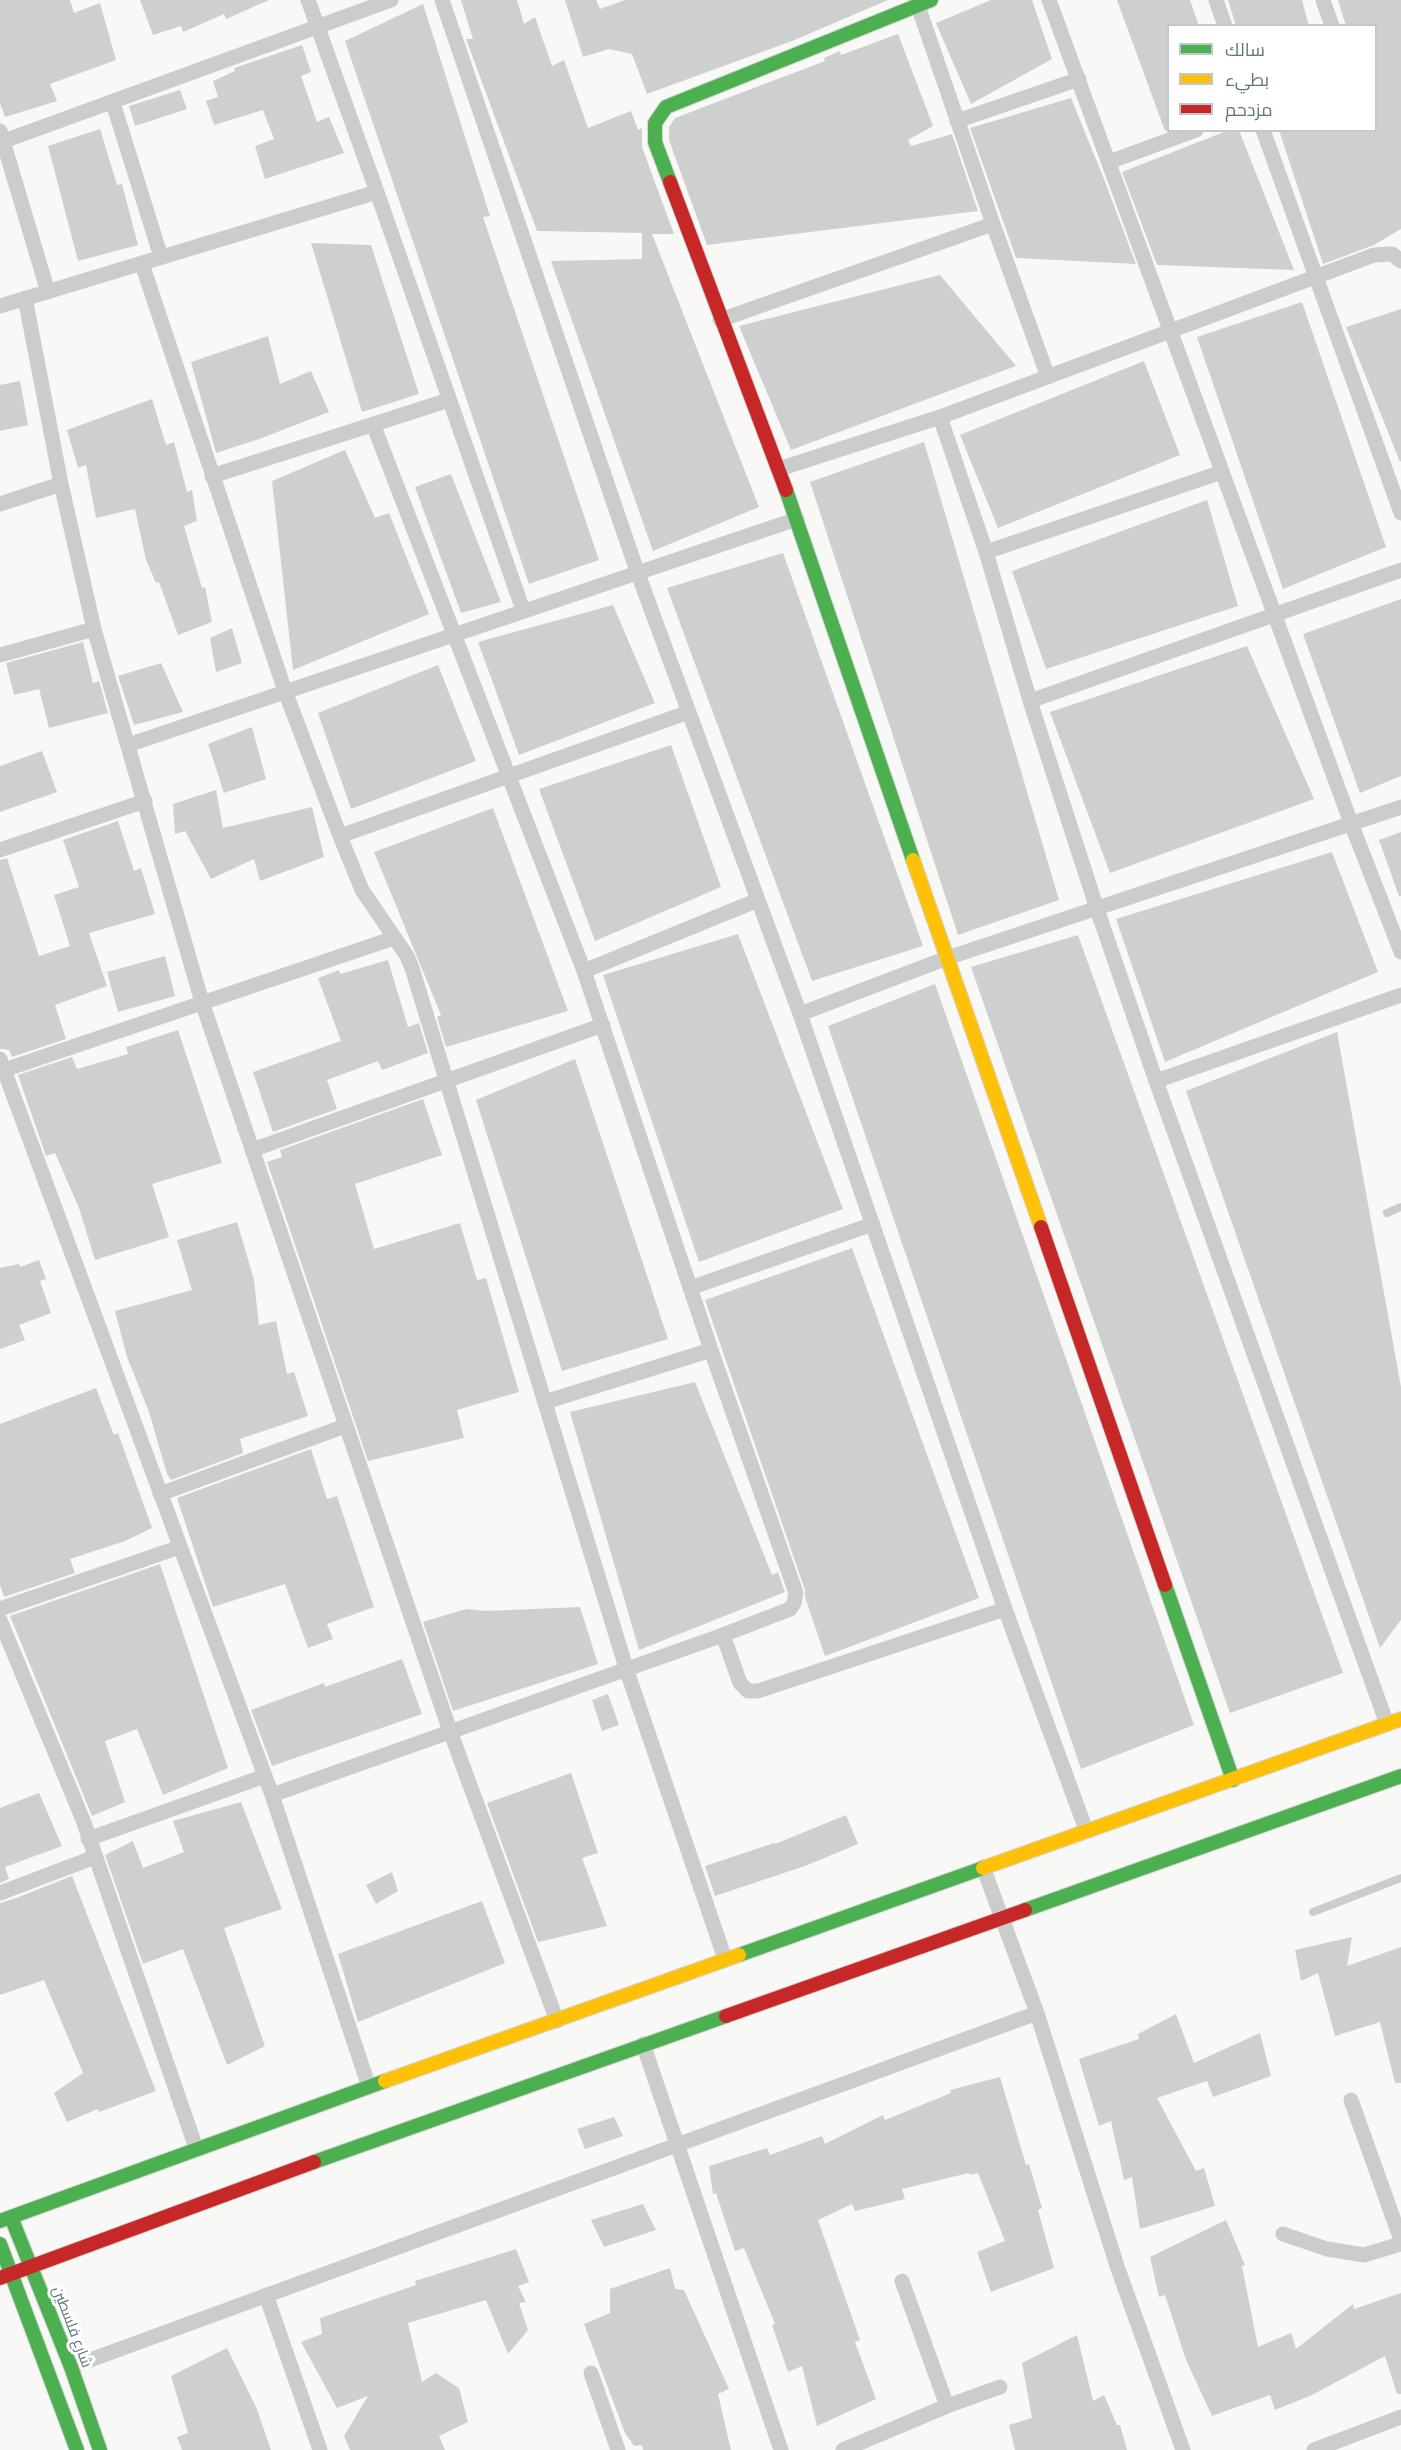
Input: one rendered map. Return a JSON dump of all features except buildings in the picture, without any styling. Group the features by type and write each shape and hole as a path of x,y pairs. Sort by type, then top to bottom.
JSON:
{"main road":[{"path":"922,2 666,107 655,123 655,142 720,320 797,519 1233,1780"},
{"path":"4,2215 557,2021 1086,1830 1394,1722"},
{"path":"6,2276 224,2194 1401,1776"},
{"name":"شارع فلسطين","path":"4,2215 32,2267 100,2450"},
{"path":"0,2244 6,2276 77,2450"}],"street":[{"path":"308,0 523,610"},
{"path":"48,292 2,136 112,103 317,25 391,0"},
{"path":"442,0 637,571 800,1014 1005,1609 1086,1830"},
{"path":"1049,0 1351,823 1401,952"},
{"path":"1216,0 1225,24"},
{"path":"1323,0 1331,24"},
{"path":"922,2 957,121 1048,377"},
{"path":"957,121 1078,79"},
{"path":"112,103 161,257"},
{"path":"1109,162 1191,132"},
{"path":"1264,132 1401,513"},
{"path":"0,306 377,192"},
{"path":"720,320 993,224"},
{"path":"779,470 940,417 1374,255 1392,254 1401,261"},
{"path":"142,264 285,691 340,836 362,890 412,968 627,1671 725,1959"},
{"path":"25,298 61,484 94,629 202,1002 450,1731 557,2021"},
{"path":"212,476 449,399"},
{"path":"940,417 986,552 1030,701 1097,909 1156,1081 1394,1722"},
{"path":"272,1795 627,1671 723,1635 790,1609 794,1603 795,1593 584,972 373,424"},
{"path":"986,552 1222,471"},
{"path":"0,504 61,484"},
{"path":"128,745 453,633 797,519"},
{"path":"1030,701 1401,570"},
{"path":"0,655 94,629"},
{"path":"340,836 689,712"},
{"path":"0,850 145,801"},
{"path":"800,1014 947,958 1401,807"},
{"path":"584,972 758,900"},
{"path":"369,2087 272,1795 2,1064 202,1002 394,938"},
{"path":"1156,1081 1401,995"},
{"path":"252,1150 603,1025"},
{"path":"690,1288 873,1224"},
{"path":"545,1402 711,1350"},
{"path":"160,1494 345,1426"},
{"path":"0,1609 180,1547"},
{"path":"723,1635 740,1683 748,1691 758,1691 1005,1609"},
{"path":"0,1620 83,1820 196,2148"},
{"path":"88,1839 265,1776"},
{"path":"0,1893 95,1857"},
{"path":"983,1867 1037,2013 1117,2266 1183,2450"},
{"path":"71,2367 1037,2013"},
{"path":"644,2044 781,2450"},
{"path":"1283,2234 1327,2249 1364,2255 1401,2242 1351,2100"},
{"path":"902,2281 947,2406"},
{"path":"266,2295 320,2450"},
{"path":"591,2373 618,2450"},
{"path":"843,2450 947,2406 1000,2387"},
{"path":"1314,2450 1401,2417"}],"lane":[{"path":"1387,1213 1401,1207"},
{"path":"1313,1912 1401,1878"}],"traffic: fast":[{"path":"670,182 655,142 655,123 666,107 931,0"},
{"path":"786,490 913,860"},
{"path":"1165,1585 1233,1780"},
{"path":"1025,1910 1401,1776"},
{"path":"739,1955 983,1868"},
{"path":"314,2162 726,2016"},
{"path":"0,2221 385,2081"},
{"path":"11,2217 71,2367 100,2450"},
{"path":"0,2244 77,2450"}],"traffic: slow":[{"path":"913,860 1041,1227"},
{"path":"983,1868 1401,1719"},
{"path":"385,2081 739,1955"}],"traffic: jam":[{"path":"670,182 786,490"},
{"path":"1041,1227 1165,1585"},
{"path":"726,2016 1025,1910"},
{"path":"0,2278 314,2162"}]}
